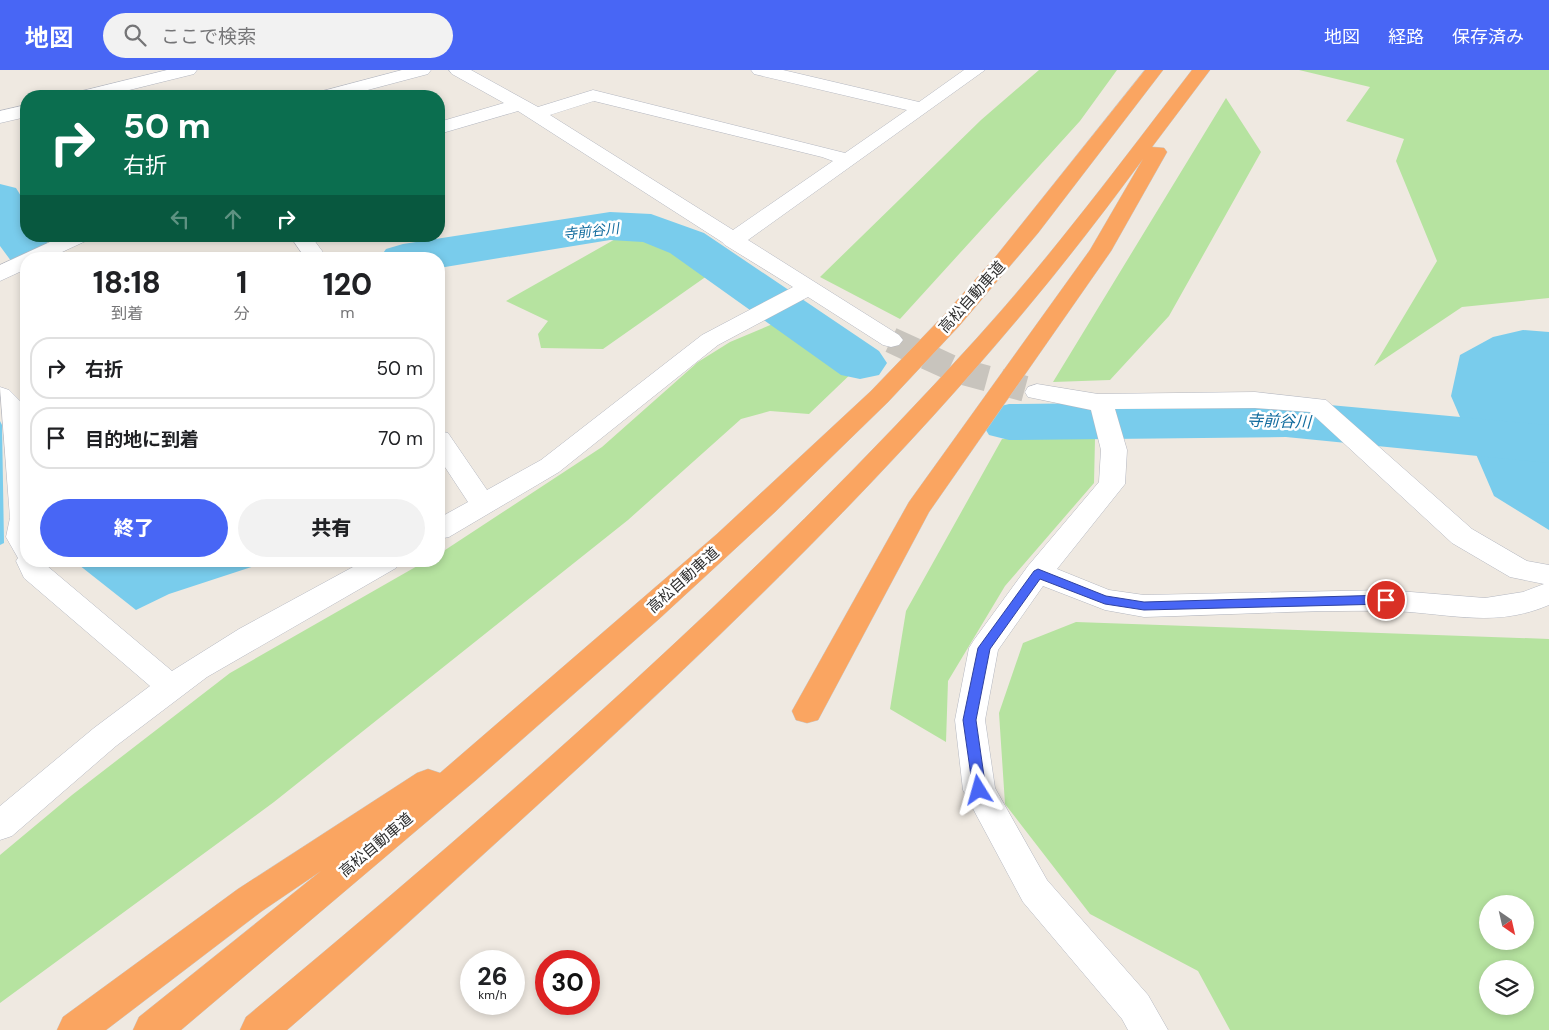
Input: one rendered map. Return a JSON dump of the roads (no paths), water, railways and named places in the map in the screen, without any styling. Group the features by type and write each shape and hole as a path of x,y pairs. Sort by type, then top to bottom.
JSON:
{"highway":[{"name":"高松自動車道","path":"152,1030 540,708 725,543 849,426 950,322 1029,232 1154,70"},
{"path":"807,711 918,508 1100,251 1202,70"},
{"path":"258,1030 352,952 595,734 774,566 895,443 988,340 1069,243 1202,70"},
{"path":"76,1030 250,900 540,708"}],"street":[{"path":"108,90 188,70"},
{"path":"347,90 422,70"},
{"path":"458,70 528,109 732,241 799,293 891,340"},
{"path":"760,70 843,82 922,108"},
{"path":"732,241 976,70"},
{"path":"445,127 593,95 829,153 848,160"},
{"path":"0,117 20,114"},
{"path":"445,526 550,466 710,340 799,293"},
{"path":"1037,392 1103,413 1255,400 1317,405 1462,536 1520,570 1549,575"},
{"path":"1,397 13,406 20,477"},
{"path":"1103,413 1114,450 1112,484 1038,574 984,648 970,720 979,790 1034,891 1135,1007 1149,1030"},
{"path":"445,448 483,504"},
{"path":"32,567 34,571 171,687"},
{"path":"0,826 79,758 171,687 277,622 375,567"},
{"path":"1038,574 1105,600 1144,606 1386,600 1485,609 1528,602 1549,593"}],"water":[{"path":"1523,330 1549,332 1549,530 1494,496 1451,396 1460,355 1493,337"},
{"path":"0,421 2,425 4,543 0,545"},
{"path":"82,567 252,567 169,594 136,610"}],"waterway":[{"name":"寺前谷川","path":"0,198 20,238"},
{"name":"寺前谷川","path":"445,252 610,226 651,228 687,243 860,363"},
{"name":"寺前谷川","path":"22,242 29,252"},
{"name":"寺前谷川","path":"1009,422 1286,419 1549,444"}],"tunnel":[{"path":"891,340 956,370 1037,392"}]}
